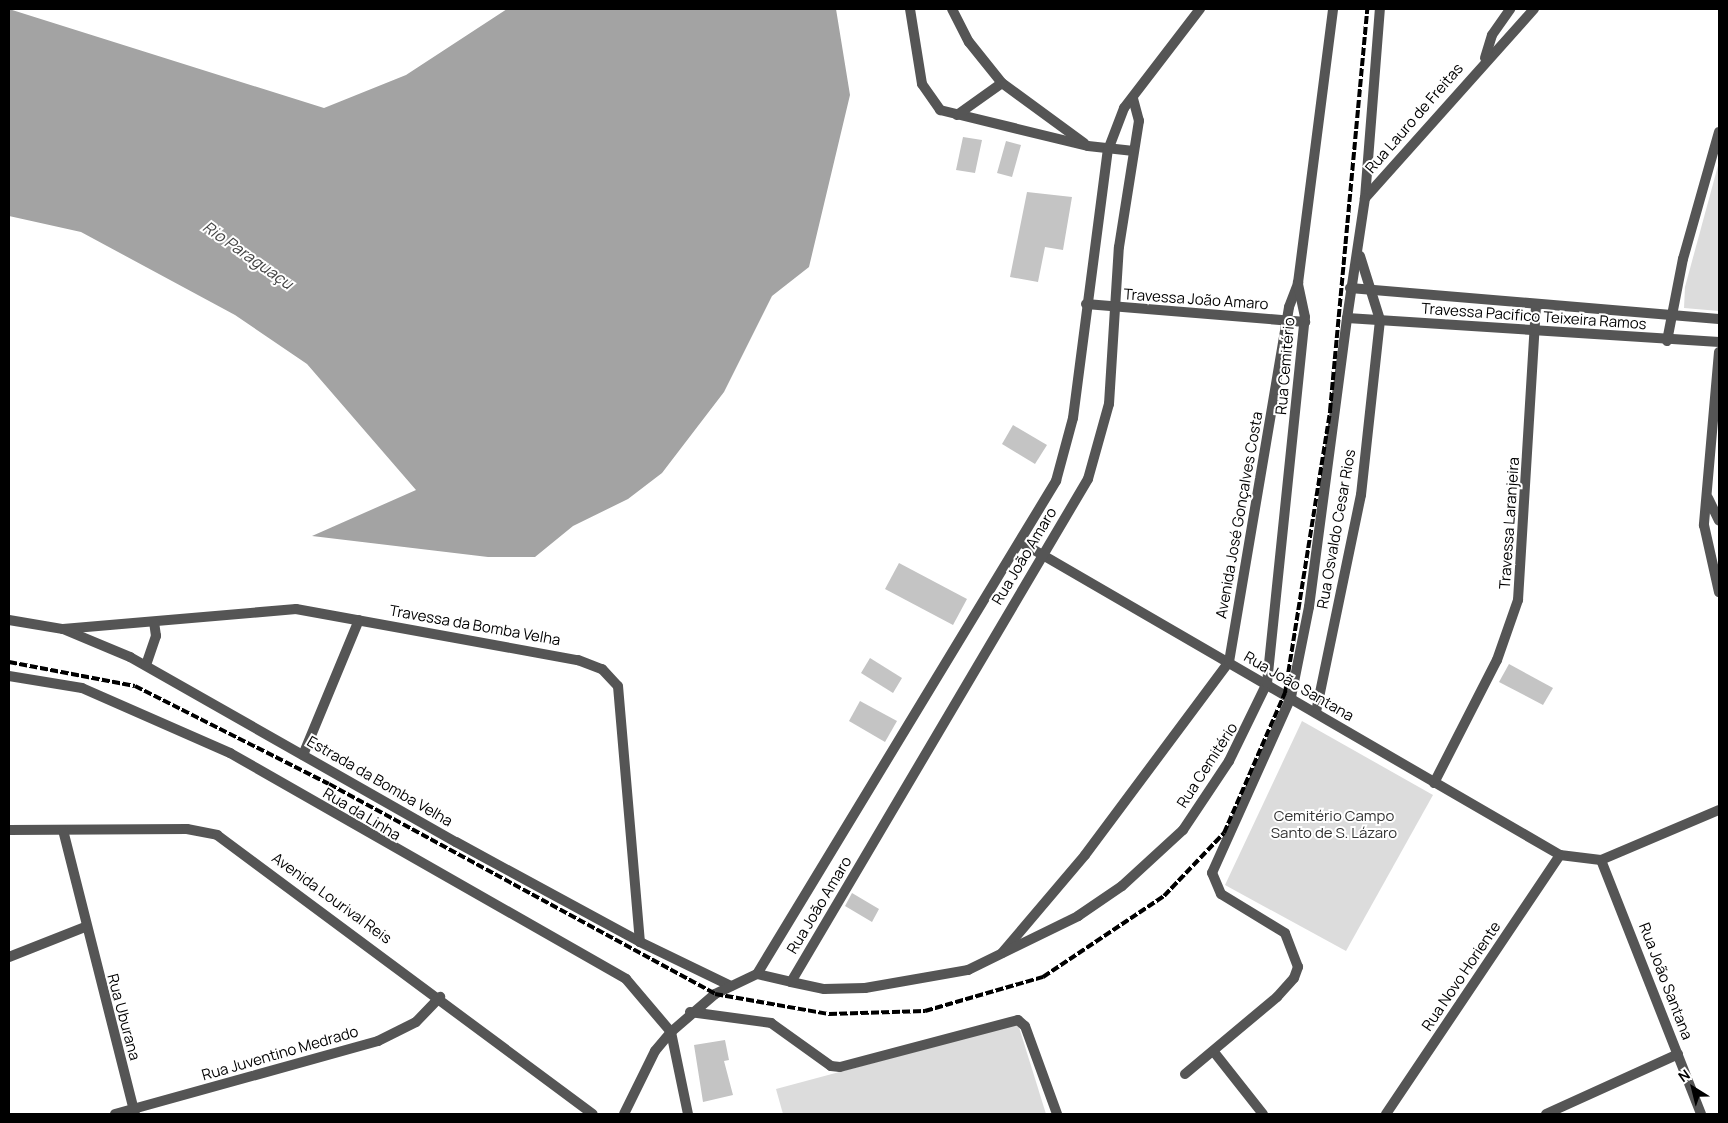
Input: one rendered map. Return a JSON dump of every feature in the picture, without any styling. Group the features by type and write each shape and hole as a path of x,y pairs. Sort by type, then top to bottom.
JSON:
{"street":[{"path":"910,9 925,94 940,110 1088,146 1108,150 1134,151"},
{"path":"952,9 969,42 1002,83 1088,146"},
{"name":"Rua João Amaro","path":"758,974 1022,543 1067,450 1108,150 1132,98 1200,9"},
{"name":"Avenida José Gonçalves Costa","path":"1002,953 1085,854 1229,662 1287,320 1298,283 1333,9"},
{"path":"1366,198 1380,9"},
{"name":"Rua Lauro de Freitas","path":"1485,58 1492,35 1510,9"},
{"name":"Rua Lauro de Freitas","path":"1366,198 1485,58 1534,9"},
{"path":"957,115 1002,83"},
{"name":"Rua João Amaro","path":"791,982 1041,554 1088,479 1100,448 1109,404 1114,308 1139,121 1132,98"},
{"path":"1667,341 1670,317 1719,132"},
{"name":"Rua Osvaldo Cesar Rios","path":"1291,697 1309,607 1350,288 1360,256 1366,198"},
{"name":"Rua Osvaldo Cesar Rios","path":"1316,712 1360,495 1380,320 1374,291 1360,256"},
{"name":"Rua Cemitério","path":"758,974 824,988 896,986 968,970 1078,916 1155,858 1182,830 1216,781 1252,723 1267,683 1304,322 1298,283"},
{"name":"Travessa Pacifico Teixeira Ramos","path":"1350,288 1536,306 1719,319"},
{"name":"Travessa João Amaro","path":"1086,304 1114,308 1304,322"},
{"name":"Travessa Laranjeira","path":"1434,783 1497,660 1518,600 1536,306"},
{"name":"Travessa Pacifico Teixeira Ramos","path":"1347,318 1535,333 1667,341 1719,342"},
{"path":"1719,352 1704,534 1719,592"},
{"path":"1708,498 1719,521"},
{"name":"Rua João Santana","path":"1022,543 1267,683 1434,783 1560,855"},
{"name":"Travessa da Bomba Velha","path":"62,629 296,609 578,660 602,669 618,686 640,942"},
{"name":"Estrada da Bomba Velha","path":"9,620 62,629 146,665 303,755 640,942 731,986"},
{"path":"303,755 359,620"},
{"path":"146,665 156,636 154,622"},
{"name":"Rua da Linha","path":"9,676 82,688 230,754 626,979 671,1032"},
{"path":"1185,1074 1214,1052 1277,997 1294,978 1298,967 1285,933 1215,886 1215,864 1291,697"},
{"path":"1560,855 1601,860 1719,810"},
{"name":"Avenida Lourival Reis","path":"9,830 187,829 217,835 440,997 593,1114"},
{"name":"Rua Uburana","path":"63,830 85,927 134,1112"},
{"name":"Rua Novo Horiente","path":"1386,1114 1560,855"},
{"name":"Rua João Santana","path":"1601,860 1701,1114"},
{"path":"9,957 85,927"},
{"path":"624,1114 655,1051 690,1012 731,986 758,974"},
{"name":"Rua Juventino Medrado","path":"115,1114 134,1112 378,1041 416,1022 440,997"},
{"path":"690,1012 772,1023 831,1066 840,1068 1022,1021 1057,1114"},
{"path":"671,1032 688,1114"},
{"path":"1214,1052 1263,1114"},
{"path":"1546,1114 1678,1054"}],"green space":[{"path":"1719,162 1719,311 1684,308 1685,287"},
{"name":"Cemitério Campo Santo de S. Lázaro","path":"1302,721 1433,795 1346,951 1225,885"},
{"path":"1018,1024 1046,1114 783,1114 776,1089"}],"water":[{"name":"Rio Paraguaçu","path":"9,9 324,108 406,75 507,9 836,9 850,95 809,267 772,296 724,392 662,473 628,499 573,526 535,557 488,557 312,536 416,490 307,364 235,315 81,232 9,216"}],"building":[{"path":"963,137 982,140 975,173 956,170"},
{"path":"1006,141 1021,145 1012,177 997,173"},
{"path":"1027,192 1072,197 1063,250 1045,247 1038,282 1010,277"},
{"path":"1013,425 1047,445 1035,464 1002,444"},
{"path":"899,563 967,599 953,625 885,589"},
{"path":"870,658 902,678 893,693 861,673"},
{"path":"1509,664 1553,688 1543,705 1499,682"},
{"path":"860,701 897,721 885,742 849,721"},
{"path":"852,893 879,909 872,922 845,906"},
{"path":"725,1040 729,1060 724,1061 733,1095 703,1102 694,1045"}],"railway":[{"path":"9,662 135,686 329,784 715,994 829,1014 925,1011 1043,977 1164,896 1224,833 1285,693 1330,411 1367,9"}]}
